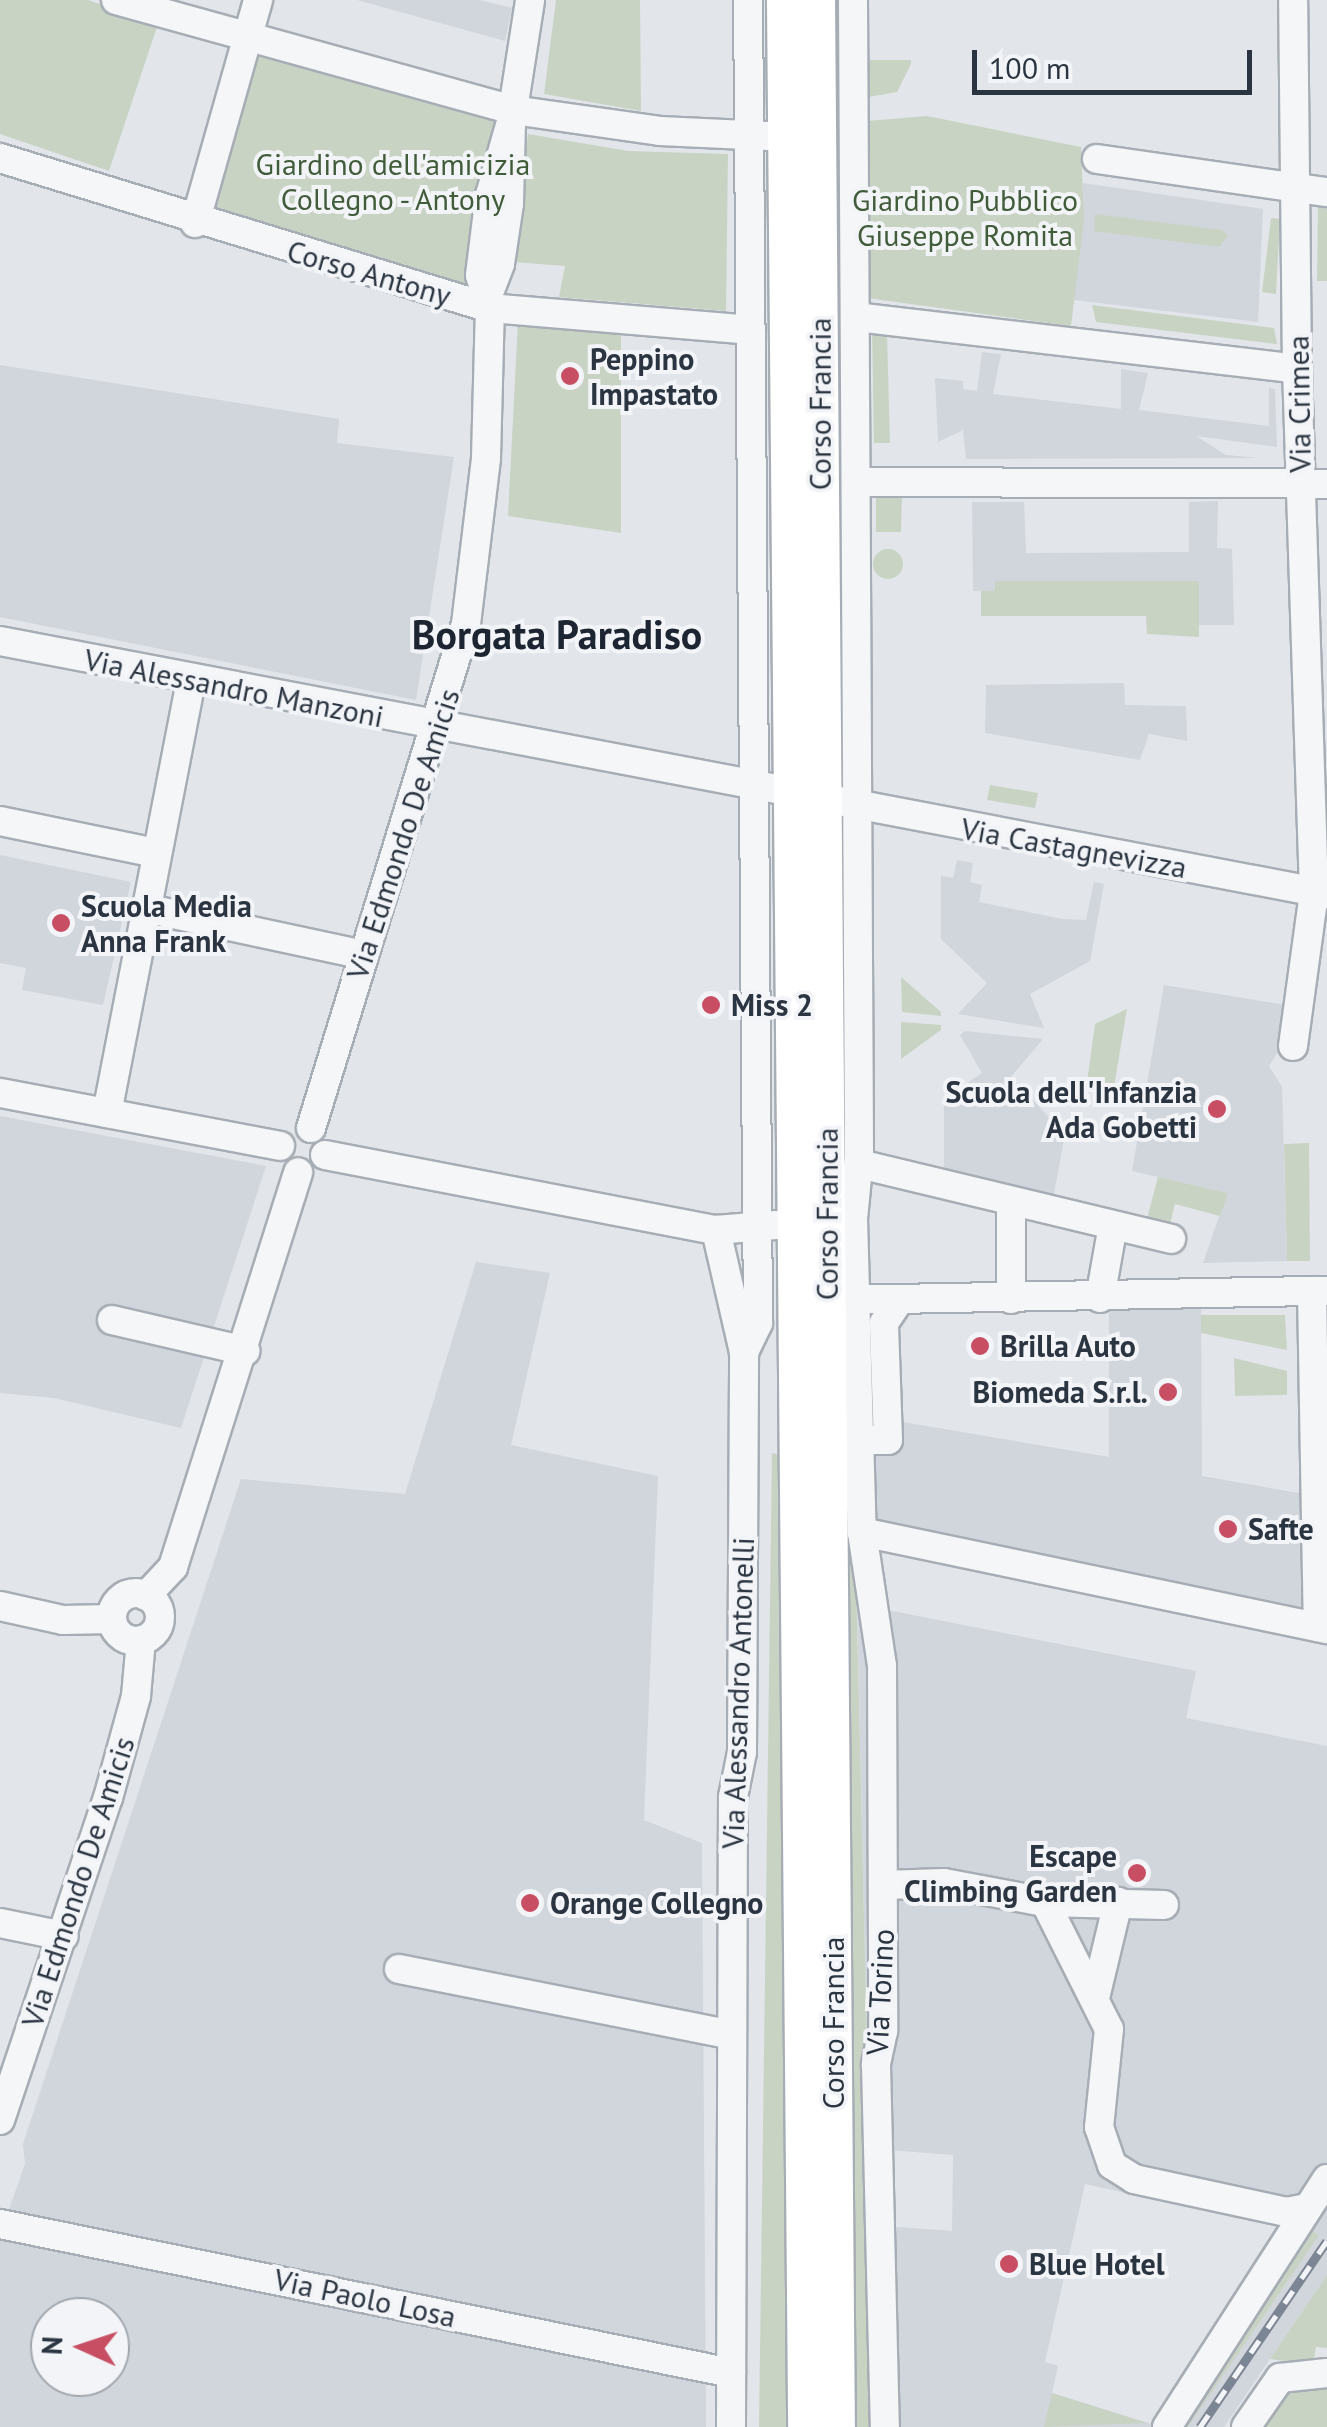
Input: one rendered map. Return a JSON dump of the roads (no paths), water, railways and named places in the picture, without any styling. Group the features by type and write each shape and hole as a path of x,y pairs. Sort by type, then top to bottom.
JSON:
{"main road":[{"name":"Corso Francia","path":"784,0 784,136 806,794 810,1226"},
{"name":"Corso Francia","path":"784,136 817,0"},
{"name":"Corso Francia","path":"806,794 792,1045 810,1226 827,1299 836,2427"},
{"name":"Corso Francia","path":"804,2427 827,1299"}],"street":[{"path":"116,0 512,116 784,136"},
{"path":"195,222 250,40 258,0"},
{"name":"Via Edmondo De Amicis","path":"311,1128 436,728 478,552 489,303 500,264 509,204 512,116 530,0"},
{"name":"Corso Francia","path":"744,1298 758,1225 750,330 784,136 748,0"},
{"name":"Corso Francia","path":"827,1299 859,1164 853,0"},
{"name":"Via Crimea","path":"1293,1046 1321,893 1314,484 1297,369 1294,0"},
{"name":"Corso Antony","path":"0,158 195,222 489,303 750,330"},
{"path":"1097,159 1327,192"},
{"path":"856,316 1297,369"},
{"path":"856,482 1314,484"},
{"name":"Via Alessandro Manzoni","path":"0,642 436,728 752,781 806,794"},
{"path":"107,1113 191,680"},
{"name":"Via Castagnevizza","path":"806,794 857,809 1321,893"},
{"path":"0,821 156,854"},
{"path":"146,908 364,955"},
{"path":"756,1044 792,1045"},
{"path":"0,1093 280,1146"},
{"path":"311,1128 322,1137 324,1155 314,1170 298,1172 286,1165 280,1146 288,1132 311,1128"},
{"path":"324,1155 716,1230 758,1225 810,1226"},
{"path":"859,1164 1171,1239"},
{"path":"112,1618 126,1596 146,1596 173,1567 245,1351 298,1172"},
{"path":"1010,1299 1011,1203"},
{"name":"Via Alessandro Antonelli","path":"716,1230 744,1298 742,1743 733,1797 730,2427"},
{"path":"1100,1298 1111,1236"},
{"path":"744,1298 1100,1298 1119,1290 1319,1291 1322,1628 862,1532"},
{"name":"Via Torino","path":"827,1299 874,1440"},
{"name":"Via Torino","path":"885,2427 876,2065 883,2031 882,1666 862,1532 884,1323 900,1300"},
{"path":"112,1320 245,1351"},
{"path":"112,1618 122,1636 141,1640 159,1623 158,1610 146,1596"},
{"path":"0,1606 63,1620 112,1618"},
{"name":"Via Edmondo De Amicis","path":"0,2120 64,1936 136,1696 141,1640"},
{"path":"884,1885 944,1883 1046,1902 1164,1905"},
{"path":"1046,1902 1109,2029 1099,2126 1112,2165 1134,2179 1286,2212 1306,2208"},
{"path":"1096,1998 1118,1902"},
{"path":"0,1922 64,1936"},
{"path":"399,1968 732,2035"},
{"path":"1166,2427 1301,2226 1306,2208 1327,2179"},
{"name":"Via Paolo Losa","path":"0,2224 730,2373"},
{"path":"1246,2427 1280,2378 1327,2372"}],"railway":[{"path":"1200,2427 1327,2241"}],"place":[{"name":"Peppino Impastato","path":"570,376"},
{"name":"Scuola Media Anna Frank","path":"61,923"},
{"name":"Miss 2","path":"711,1005"},
{"name":"Scuola dell'Infanzia Ada Gobetti","path":"1217,1109"},
{"name":"Brilla Auto","path":"980,1346"},
{"name":"Biomeda S.r.l.","path":"1168,1392"},
{"name":"Safte","path":"1228,1529"},
{"name":"Escape Climbing Garden","path":"1137,1873"},
{"name":"Orange Collegno","path":"530,1903"},
{"name":"Blue Hotel","path":"1009,2264"}],"district":[{"name":"Borgata Paradiso","path":"557,634"}],"park label":[{"name":"Giardino dell'amicizia Collegno - Antony","path":"393,181"},
{"name":"Giardino Pubblico Giuseppe Romita","path":"965,217"}]}
